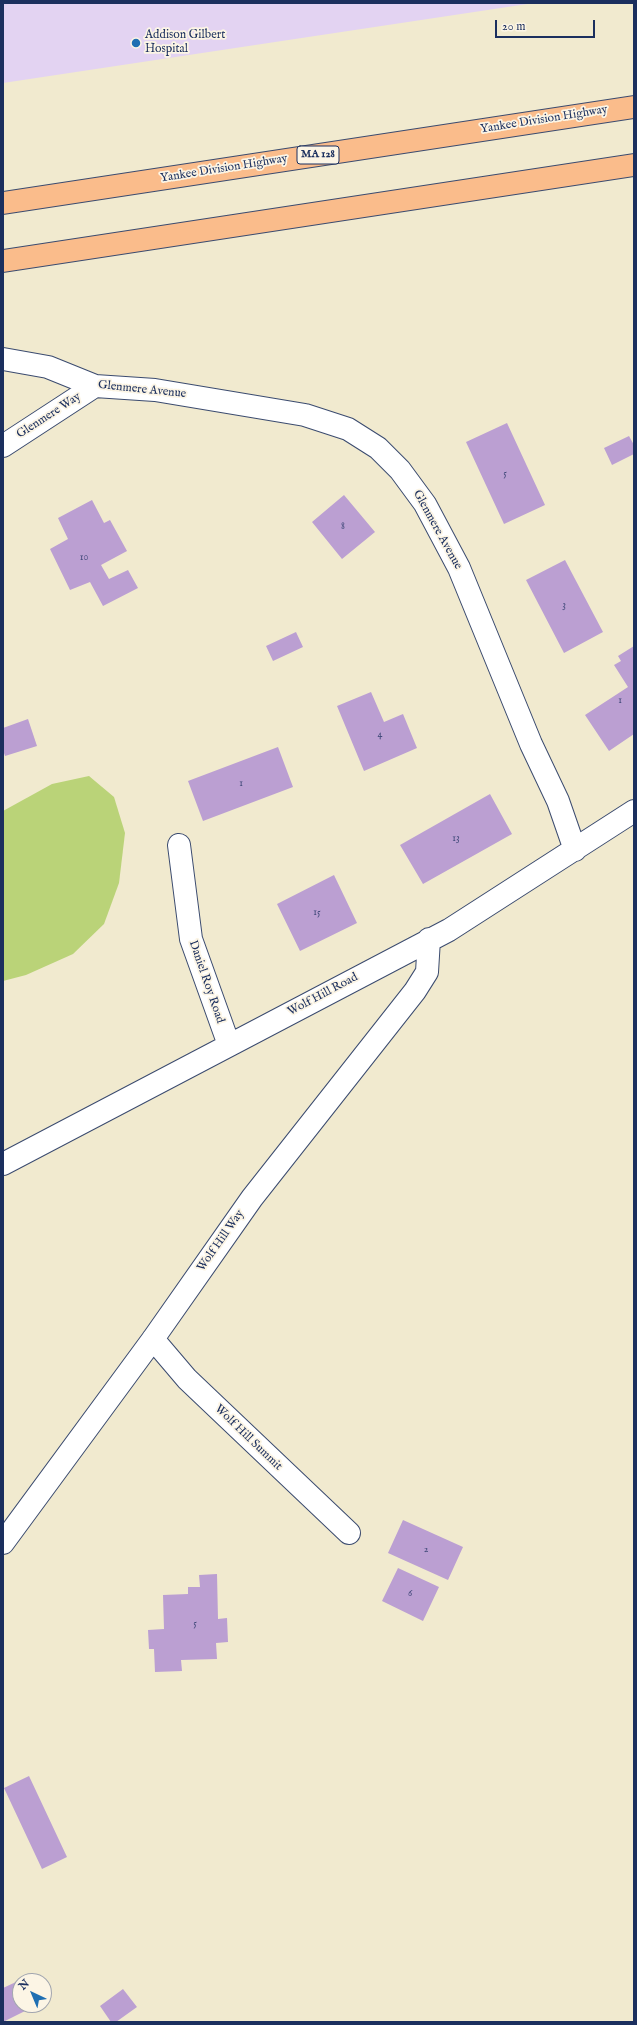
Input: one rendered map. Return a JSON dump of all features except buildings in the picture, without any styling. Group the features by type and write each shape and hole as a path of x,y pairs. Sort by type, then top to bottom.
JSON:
{"highway":[{"name":"Yankee Division Highway","path":"3,203 634,107"},
{"path":"3,261 634,165"}],"street":[{"name":"Glenmere Avenue","path":"3,358 48,367 95,386 155,390 305,415 348,429 378,448 388,457 425,504 459,568 531,744 558,801 575,850"},
{"name":"Glenmere Way","path":"3,446 95,386"},
{"name":"Wolf Hill Road","path":"3,1164 449,930 575,850 634,810"},
{"name":"Daniel Roy Road","path":"179,845 191,939 229,1046"},
{"name":"Wolf Hill Way","path":"3,1543 153,1339 252,1198 415,991 427,972 430,940"},
{"name":"Wolf Hill Summit","path":"153,1339 187,1379 349,1533"}],"shaded area":[{"name":"Addison Gilbert Hospital","path":"3,3 534,3 3,83"}],"green space":[{"path":"89,776 114,797 125,833 119,883 104,924 73,954 26,975 3,981 3,811 52,784"}],"place":[{"name":"Addison Gilbert Hospital","path":"136,43"}]}
